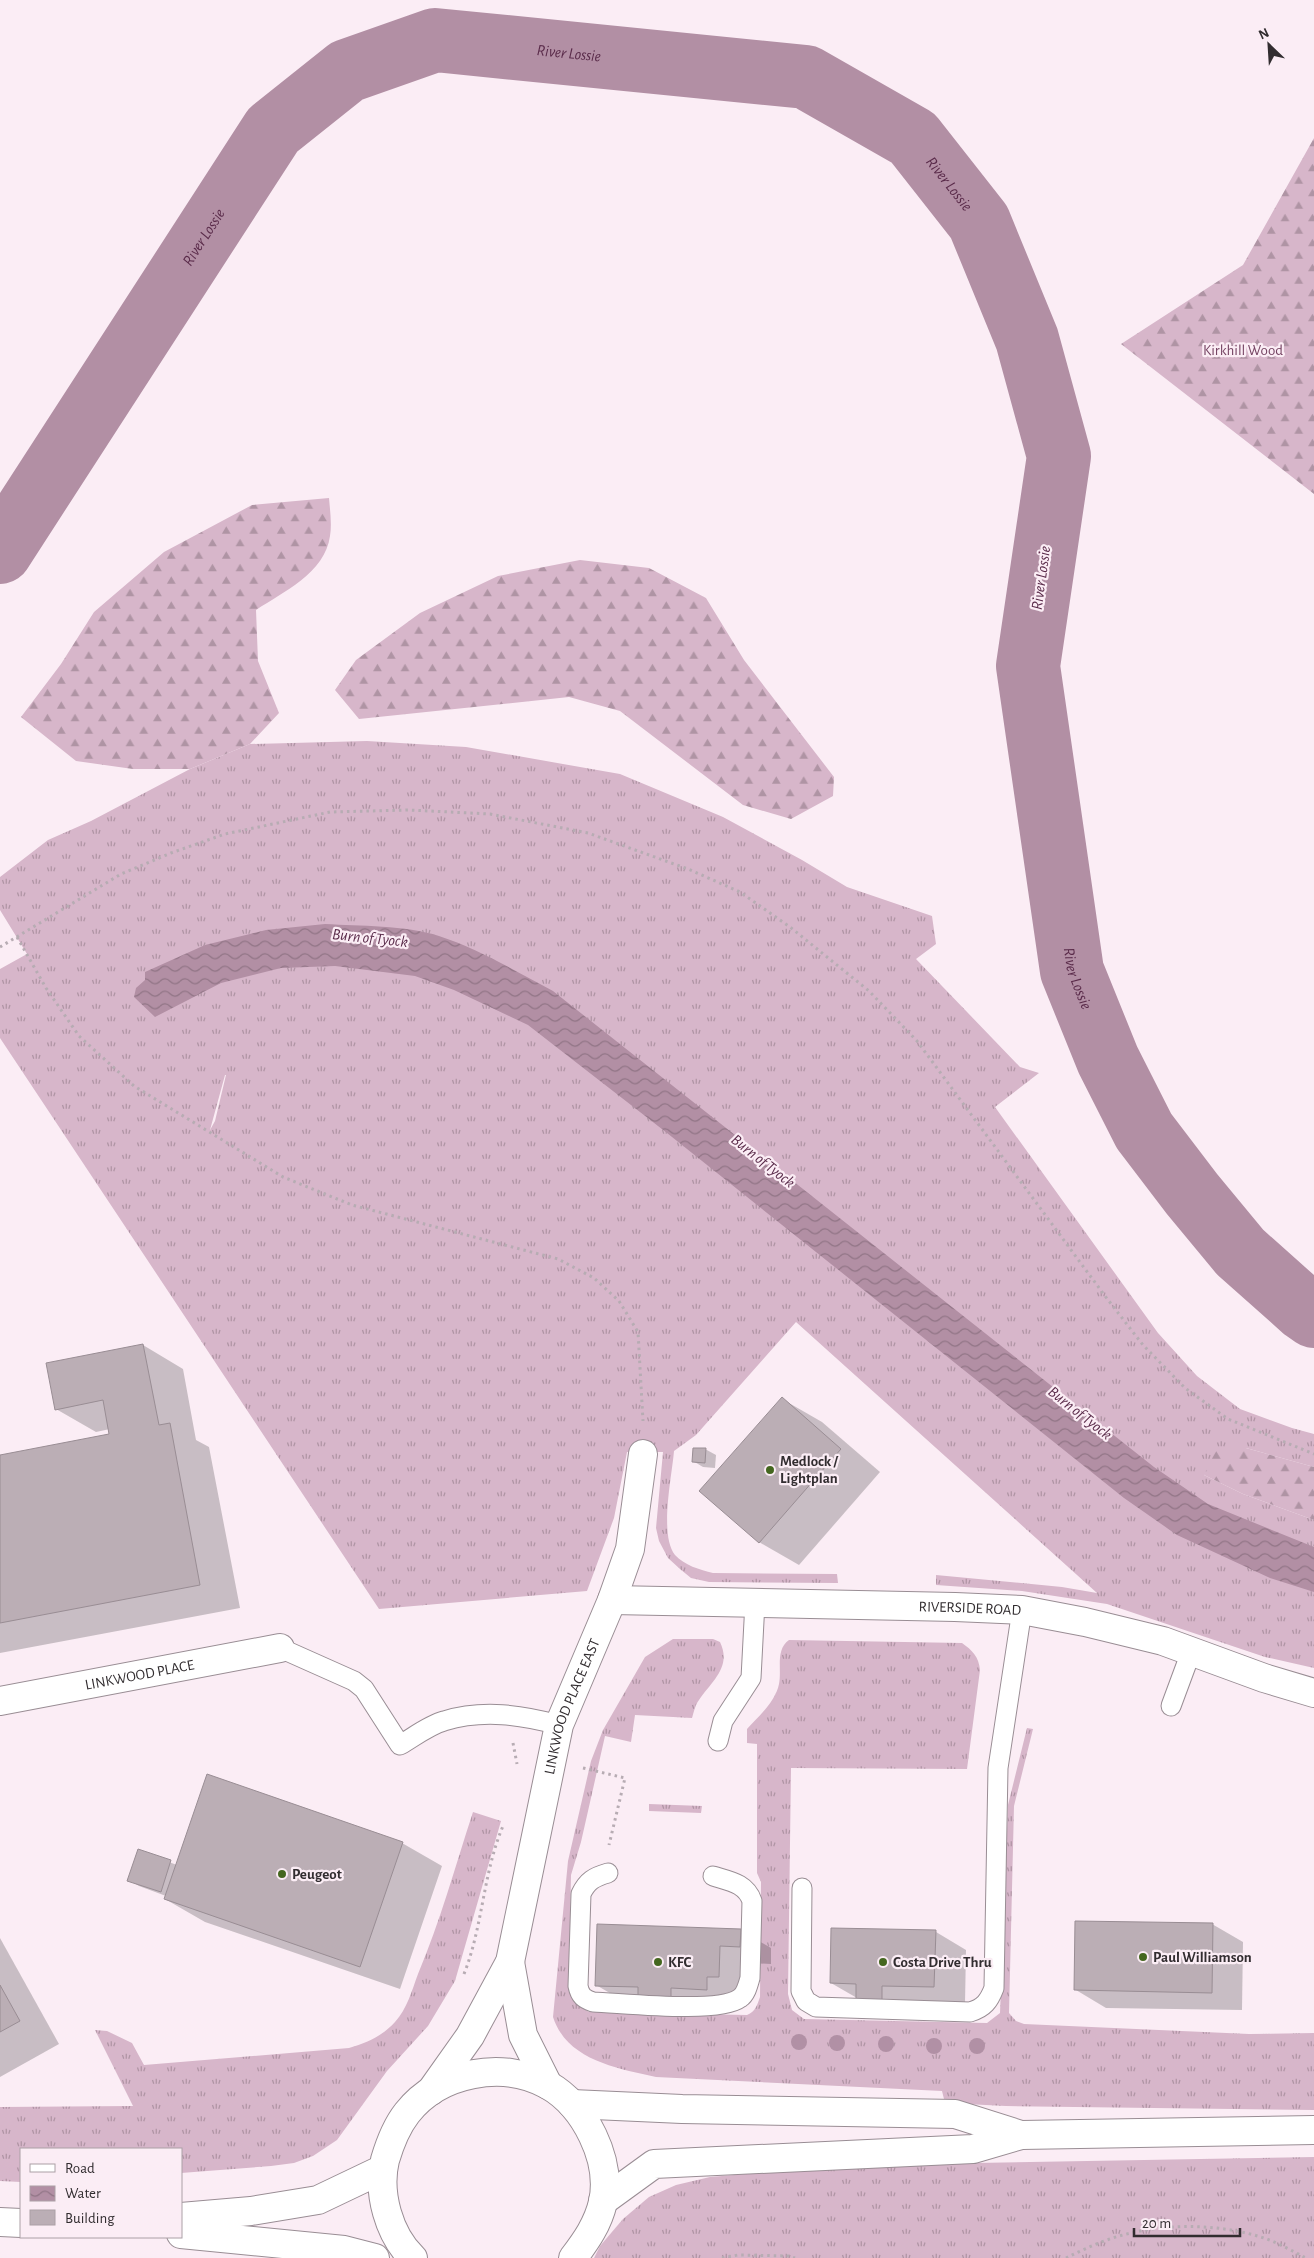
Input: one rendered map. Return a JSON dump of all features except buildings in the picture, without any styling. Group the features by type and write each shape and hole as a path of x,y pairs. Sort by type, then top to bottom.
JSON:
{"main road":[{"name":"LINKWOOD PLACE EAST","path":"431,2091 470,2036 510,1962 559,1726 612,1600 630,1548 643,1454"},
{"name":"RIVERSIDE ROAD","path":"612,1600 1022,1610 1085,1622 1163,1641 1314,1693"},
{"name":"LINKWOOD PLACE","path":"0,1701 280,1648"},
{"name":"LINKWOOD PLACE EAST","path":"510,1962 523,2036 548,2085"},
{"path":"413,2258 407,2252 392,2227 384,2199 383,2170 391,2139 408,2112 431,2091 459,2077 491,2071 520,2075 548,2085 572,2104 588,2125 603,2163 603,2201 590,2237 573,2258"},
{"path":"572,2104 672,2109 955,2114 1021,2135"},
{"path":"603,2201 654,2164 973,2149 1021,2135 1314,2130"},
{"path":"182,2217 251,2211 318,2200 383,2170"},
{"path":"0,2222 20,2223"},
{"path":"182,2234 344,2250 375,2258"}],"lane":[{"path":"718,1741 723,1721 751,1678 755,1602"},
{"path":"802,1888 801,1991 806,2001 816,2007 970,2012 980,2009 990,2000 994,1988 998,1768 1022,1610"},
{"path":"280,1648 354,1681 364,1689 400,1745 443,1721 468,1716 511,1714 559,1726"},
{"path":"1170,1706 1191,1652"},
{"path":"605,1874 591,1879 580,1894 578,1986 585,2000 593,2002 708,2007 727,2004 741,1998 748,1988 750,1978 752,1901 750,1893 745,1887 712,1876"}],"path":[{"path":"0,947 121,874 171,853 225,834 330,812 409,810 490,814 588,834 688,870 740,892 790,927 869,991 917,1041 1138,1338 1185,1388 1228,1419 1314,1454"},
{"path":"17,937 46,988 79,1036 134,1086 283,1178 352,1205 558,1259 594,1278 619,1301 638,1332 643,1394 643,1454"},
{"path":"511,1714 514,1755 518,1770"},
{"path":"551,1759 625,1778 605,1874"},
{"path":"463,1976 474,1950 493,1849 504,1825"},
{"path":"1066,2258 1105,2241 1144,2231 1181,2226 1225,2230 1262,2238 1306,2258"},
{"path":"722,2258 738,2255 789,2256 795,2258"}],"green space":[{"name":"Kirkhill Wood","path":"1314,138 1314,494 1121,344 1243,265"},
{"path":"329,498 330,536 320,561 301,580 256,610 258,661 279,713 250,744 190,769 133,769 76,761 21,717 61,664 94,612 164,552 252,505"},
{"path":"580,560 649,568 706,598 744,660 834,777 833,796 791,819 743,805 620,711 569,697 359,719 335,690 356,660 420,613 498,576"},
{"path":"367,741 466,747 620,774 723,817 847,887 932,916 936,944 916,959 1020,1067 1039,1073 995,1107 1158,1333 1197,1376 1240,1409 1314,1434 1314,1467 1246,1448 1204,1475 1243,1494 1314,1520 1314,1668 1265,1657 1107,1604 1022,1591 936,1585 936,1575 1062,1587 1097,1593 796,1322 696,1435 674,1451 668,1505 668,1534 670,1546 679,1559 713,1573 837,1574 838,1583 709,1582 691,1578 668,1558 659,1541 656,1528 663,1452 627,1452 614,1518 587,1591 379,1609 0,1038 0,969 27,954 0,910 0,877 48,840 91,821 190,769 250,744","holes":["226,1075 215,1121 210,1130"]},
{"path":"1246,1448 1314,1467 1314,1520 1243,1494 1204,1475 1216,1449"},
{"path":"673,1639 713,1639 720,1642 724,1659 715,1680 698,1702 692,1718 635,1715 631,1742 605,1736 581,1842 571,1875 569,1982 575,2002 582,2008 589,2012 747,2015 756,2008 760,1997 761,1882 757,1873 757,1744 747,1743 747,1729 774,1697 780,1678 780,1654 789,1640 962,1643 974,1654 980,1670 967,1769 791,1768 788,1994 792,2010 804,2019 987,2023 1000,2013 1008,1805 1027,1728 1033,1729 1014,1806 1009,2013 1016,2021 1024,2024 1249,2034 1314,2033 1314,2110 1006,2106 945,2103 942,2091 656,2077 625,2070 581,2053 560,2032 553,2017 568,1861 591,1761 603,1730 645,1657"},
{"path":"649,1804 702,1806 701,1813 649,1811"},
{"path":"473,1812 501,1821 455,1981 428,2026 387,2071 337,2140 313,2156 294,2163 271,2166 182,2173 182,2148 20,2148 20,2182 0,2181 0,2107 133,2106 95,2030 107,2031 132,2043 144,2065 349,2048 379,2035 399,2017 409,1999 440,1914"},
{"path":"1314,2157 1314,2258 594,2258 600,2246 623,2219 649,2197 676,2185 710,2177 857,2165"}],"water":[{"name":"Burn of Tyock","path":"325,924 397,928 426,932 454,941 483,954 553,991 1154,1467 1208,1504 1314,1547 1314,1592 1270,1578 1177,1535 1124,1498 667,1133 528,1025 454,990 415,976 335,966 281,968 221,983 155,1017 134,997 136,988 145,980 145,972 205,945 266,930"}],"waterway":[{"name":"River Lossie","path":"0,552 273,130 347,71 435,40 806,77 913,138 979,222 1027,339 1059,456 1028,666 1072,971 1108,1060 1144,1131 1192,1194 1240,1252 1314,1316"}],"place":[{"name":"Medlock / Lightplan","path":"770,1470"},
{"name":"Peugeot","path":"282,1874"},
{"name":"Paul Williamson","path":"1143,1957"},
{"name":"KFC","path":"658,1962"},
{"name":"Costa Drive Thru","path":"883,1962"}]}
